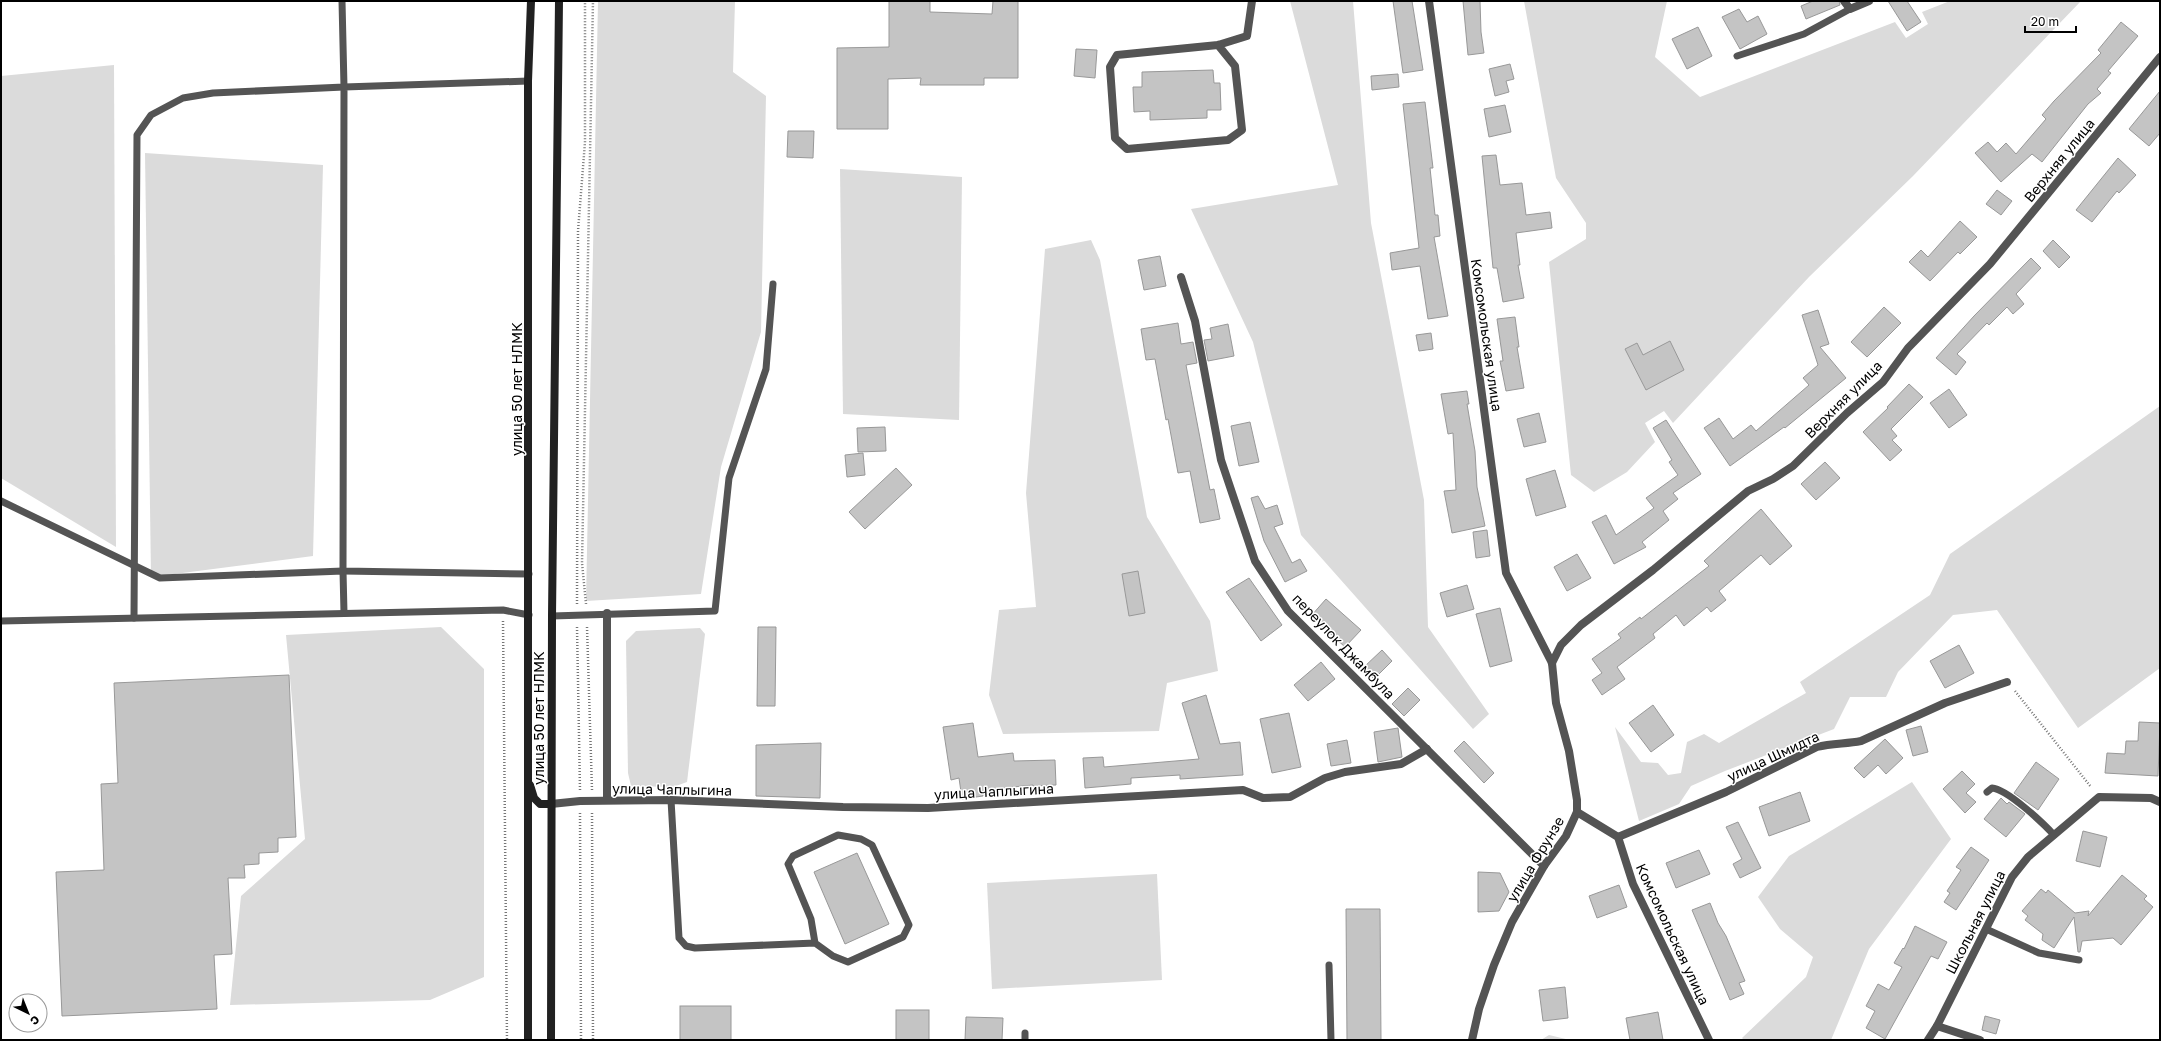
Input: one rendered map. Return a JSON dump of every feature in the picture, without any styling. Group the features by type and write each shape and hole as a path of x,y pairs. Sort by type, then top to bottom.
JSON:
{"main road":[{"name":"улица 50 лет НЛМК","path":"528,1040 528,81 531,1"},
{"name":"улица 50 лет НЛМК","path":"551,1040 552,616 559,1"},
{"name":"улица 50 лет НЛМК","path":"527,777 534,798 540,804 551,804"}],"street":[{"path":"1218,46 1236,66 1242,130 1228,140 1128,149 1115,138 1110,67 1117,55 1218,46 1247,36 1252,1"},
{"name":"Комсомольская улица","path":"1429,1 1506,573 1552,663"},
{"path":"1844,1 1850,8 1869,1"},
{"name":"Верхняя улица","path":"1552,663 1561,645 1581,625 1653,570 1748,491 1773,479 1793,466 1846,413 1883,382 1908,348 1990,264 2160,57"},
{"name":"переулок Джамбула","path":"1181,277 1195,321 1221,460 1255,561 1288,611 1544,866"},
{"path":"607,613 607,800"},
{"name":"улица Фрунзе","path":"1472,1040 1494,965 1512,922 1544,866 1566,836 1577,812 1576,789 1569,751 1556,703 1552,663"},
{"name":"улица Шмидта","path":"1618,837 1726,792 1817,747 1831,743 1862,741 1945,704 2007,682"},
{"name":"улица Чаплыгина","path":"551,804 580,800 671,800 843,807 928,808 1242,790 1263,798 1290,797 1325,778 1345,772 1402,764 1427,749"},
{"path":"2099,797 2150,798 2160,802"},
{"name":"Школьная улица","path":"1928,1040 1937,1026 2019,867 2099,797"},
{"path":"1577,812 1618,837"},
{"name":"Комсомольская улица","path":"1618,837 1633,884 1709,1040"},
{"path":"1937,1026 1980,1040"}],"lane":[{"path":"342,1 344,87 344,614"},
{"path":"1737,56 1804,34 1850,8"},
{"path":"134,618 137,135 151,115 183,98 213,93 528,81"},
{"path":"552,616 607,613 715,611 729,478 766,369 773,284"},
{"path":"1,501 160,578 343,571 529,574"},
{"path":"1,621 503,610 529,615"},
{"path":"1987,792 1992,788 2004,791 2042,822 2054,835"},
{"path":"671,800 679,938 686,946 695,948 815,943 833,956 848,962 903,937 909,925 872,845 862,839 838,835 793,856 788,864 811,918 815,943"},
{"path":"1986,929 2039,953 2080,960"},
{"path":"1329,965 1331,1040"}],"path":[{"path":"581,1040 580,800 577,614 578,232 585,142 585,1"},
{"path":"593,1 582,563 587,614 592,800 593,1040"},
{"path":"503,610 507,1040"},
{"path":"2007,682 2099,797"}],"shaded area":[{"path":"598,1 735,1 733,72 766,96 761,332 721,467 701,594 586,601"},
{"path":"1290,1 1353,1 1371,223 1424,500 1428,627 1489,714 1473,729 1301,535 1253,342 1191,209 1338,185"},
{"path":"1524,1 1667,1 1655,57 1700,97 1895,22 1906,38 1928,24 1922,12 1950,1 2081,1 1913,176 1809,277 1673,423 1664,411 1645,423 1655,442 1627,472 1594,492 1571,475 1549,262 1586,239 1586,223 1556,178"},
{"path":"114,65 116,547 1,478 1,76"},
{"path":"145,153 323,165 313,556 151,577"},
{"path":"840,169 962,177 959,420 843,414"},
{"path":"1091,240 1100,260 1147,517 1210,621 1218,671 1167,683 1159,731 1003,734 989,695 999,610 1036,607 1026,493 1045,249"},
{"path":"2160,406 2160,668 2078,728 1997,610 1953,615 1898,672 1886,697 1850,697 1834,729 1725,771 1691,786 1679,804 1639,821 1615,727 1641,762 1658,763 1668,775 1681,773 1687,742 1704,734 1719,743 1806,693 1800,682 1930,595 1950,554"},
{"path":"441,627 484,669 484,977 430,1000 230,1005 241,896 305,839 286,635"},
{"path":"700,628 705,634 687,782 673,787 631,786 628,773 626,641 636,631"},
{"path":"1912,782 1951,839 1869,949 1831,1040 1744,1040 1742,1038 1806,977 1813,957 1780,929 1758,897 1789,856"},
{"path":"1157,874 1162,980 992,989 987,883"},
{"path":"1549,1035 1570,1040 1541,1040"}],"building":[{"path":"889,1 930,1 930,12 992,14 993,1 1018,1 1018,78 984,78 984,85 920,85 921,78 888,79 888,129 837,129 837,48 889,47"},
{"path":"1393,1 1412,1 1423,70 1403,73"},
{"path":"1463,1 1480,1 1481,32 1484,53 1468,55"},
{"path":"1813,1 1839,1 1840,5 1806,19 1801,6"},
{"path":"1888,1 1907,1 1921,22 1907,31"},
{"path":"1739,9 1747,22 1758,16 1767,34 1740,49 1722,17"},
{"path":"2121,22 2138,36 2108,71 2111,73 2097,89 2101,93 2088,104 2042,162 2032,154 2001,182 1975,153 1988,142 1997,152 2006,143 2016,154 2046,119 2042,115 2101,53 2098,50"},
{"path":"1698,27 1712,56 1687,69 1672,39"},
{"path":"1076,49 1097,50 1095,78 1074,76"},
{"path":"1510,64 1514,79 1506,81 1509,92 1495,96 1489,69"},
{"path":"1213,70 1214,83 1220,83 1221,110 1207,110 1207,118 1150,120 1150,111 1134,112 1133,87 1142,87 1142,72"},
{"path":"1398,74 1399,87 1372,90 1371,76"},
{"path":"2160,91 2160,133 2149,146 2129,129"},
{"path":"1425,102 1433,168 1430,168 1435,215 1438,215 1440,236 1434,237 1448,316 1428,319 1420,266 1392,270 1390,253 1419,248 1403,104"},
{"path":"1505,105 1511,132 1489,137 1484,109"},
{"path":"788,131 814,131 813,158 787,157"},
{"path":"1496,155 1500,185 1522,183 1526,215 1550,212 1552,228 1516,233 1520,265 1518,265 1524,298 1503,302 1497,268 1493,268 1482,156"},
{"path":"2118,158 2136,175 2119,193 2117,191 2092,222 2076,210"},
{"path":"1997,190 2012,201 2001,215 1986,204"},
{"path":"1960,221 1977,237 1960,254 1958,252 1930,281 1909,262 1921,250 1928,257"},
{"path":"2053,240 2070,257 2059,268 2043,251"},
{"path":"1160,256 1166,286 1144,290 1138,260"},
{"path":"2031,258 2041,268 2016,294 2024,304 2013,314 2007,307 1989,325 1987,323 1957,354 1966,362 1956,375 1936,358 1974,316"},
{"path":"1884,307 1901,323 1867,357 1851,342"},
{"path":"1818,310 1829,344 1820,347 1846,378 1785,428 1784,427 1730,466 1704,428 1719,418 1733,439 1751,425 1756,431 1809,385 1803,378 1818,365 1802,315"},
{"path":"1515,317 1519,347 1517,347 1524,388 1506,391 1500,361 1503,361 1497,319"},
{"path":"1178,323 1181,344 1193,342 1197,363 1186,365 1210,490 1214,489 1220,519 1200,523 1190,471 1178,473 1168,419 1166,420 1155,359 1146,360 1141,329"},
{"path":"1228,324 1234,356 1208,361 1204,340 1212,339 1210,328"},
{"path":"1431,333 1433,349 1419,351 1416,335"},
{"path":"1670,341 1684,370 1646,390 1625,349 1637,343 1643,355"},
{"path":"1909,384 1923,397 1891,429 1897,436 1892,440 1902,450 1890,461 1863,432 1888,408 1887,407"},
{"path":"1949,389 1967,415 1949,428 1930,403"},
{"path":"1467,391 1469,404 1467,404 1475,451 1477,487 1485,526 1452,533 1444,491 1456,490 1453,433 1448,434 1441,394"},
{"path":"1539,413 1546,442 1524,447 1517,419"},
{"path":"1666,420 1701,474 1673,493 1678,499 1663,511 1669,520 1642,542 1646,547 1614,564 1592,522 1606,515 1616,535 1654,508 1646,498 1678,475 1669,462 1672,460 1653,428"},
{"path":"1250,422 1259,462 1239,466 1231,426"},
{"path":"885,427 886,451 858,452 857,428"},
{"path":"863,453 865,475 847,477 845,455"},
{"path":"1825,462 1840,478 1816,500 1801,484"},
{"path":"896,468 912,485 865,529 849,512"},
{"path":"1555,470 1566,507 1536,516 1526,479"},
{"path":"1258,496 1265,509 1277,505 1283,524 1274,527 1292,563 1300,559 1307,571 1285,582 1264,541 1251,498"},
{"path":"1761,509 1792,546 1770,565 1761,555 1719,591 1726,600 1711,612 1707,607 1684,626 1676,615 1653,634 1655,638 1617,667 1625,679 1602,695 1592,680 1602,673 1592,659 1621,638 1618,634 1640,617 1641,619 1709,566 1704,561"},
{"path":"1487,530 1490,556 1476,558 1473,532"},
{"path":"1577,554 1591,578 1567,591 1554,567"},
{"path":"1138,571 1145,613 1129,616 1122,574"},
{"path":"1249,578 1282,625 1261,641 1226,592"},
{"path":"1467,585 1474,609 1447,617 1440,593"},
{"path":"1326,599 1361,630 1345,647 1311,616"},
{"path":"1500,608 1512,661 1490,667 1476,614"},
{"path":"758,627 776,627 775,706 757,706"},
{"path":"1959,645 1974,673 1945,688 1930,661"},
{"path":"1382,650 1392,661 1374,679 1364,667"},
{"path":"1321,662 1335,679 1308,701 1294,685"},
{"path":"289,675 296,837 278,838 278,852 259,853 259,864 244,865 245,878 228,878 232,954 214,955 217,1009 62,1016 56,872 104,870 101,784 118,783 114,683"},
{"path":"1408,688 1420,700 1404,716 1392,704"},
{"path":"1206,695 1220,744 1240,742 1243,775 1180,779 1180,775 1131,778 1131,784 1085,788 1083,758 1103,757 1104,767 1199,759 1182,703"},
{"path":"1653,705 1674,735 1651,752 1629,723"},
{"path":"1289,713 1301,767 1272,773 1260,719"},
{"path":"2139,722 2160,723 2158,776 2105,773 2107,753 2125,754 2126,741 2138,741"},
{"path":"973,723 978,757 1013,753 1014,761 1055,760 1056,785 1033,785 983,790 983,796 962,799 959,778 951,780 943,727"},
{"path":"1921,726 1928,752 1913,756 1906,730"},
{"path":"1398,728 1402,757 1378,762 1374,732"},
{"path":"1885,739 1903,758 1886,774 1878,765 1864,778 1854,768"},
{"path":"1347,740 1351,763 1331,766 1327,744"},
{"path":"1464,741 1494,773 1484,783 1454,751"},
{"path":"821,743 820,798 756,796 756,745"},
{"path":"2036,762 2059,779 2038,810 2014,793"},
{"path":"1962,771 1975,784 1966,793 1976,802 1965,813 1943,789"},
{"path":"1800,792 1810,821 1769,836 1759,807"},
{"path":"2001,798 2007,804 2009,802 2025,814 2006,837 1984,819"},
{"path":"1738,822 1761,868 1740,878 1733,864 1742,859 1726,827"},
{"path":"2083,831 2107,837 2100,867 2076,861"},
{"path":"1971,847 1989,860 1956,910 1944,902 1950,893 1947,891 1961,870 1956,867"},
{"path":"1699,850 1710,874 1676,888 1666,863"},
{"path":"857,853 889,924 845,944 814,872"},
{"path":"1478,872 1500,873 1509,892 1499,911 1478,912"},
{"path":"2122,875 2147,896 2144,899 2153,907 2121,945 2113,938 2082,941 2080,952 2078,952 2074,917 2054,948 2042,940 2043,934 2025,920 2028,916 2022,911 2041,889 2046,893 2048,890 2075,913 2089,911 2088,916"},
{"path":"1619,885 1627,907 1597,918 1589,896"},
{"path":"1710,903 1745,981 1739,983 1744,994 1730,1000 1692,910"},
{"path":"1346,909 1380,909 1381,1040 1347,1040"},
{"path":"1915,926 1947,942 1938,959 1931,956 1885,1039 1866,1028 1875,1011 1866,1006 1878,984 1889,990 1902,967 1894,963 1903,948 1904,949"},
{"path":"1565,987 1568,1018 1543,1021 1539,990"},
{"path":"680,1006 731,1006 731,1040 680,1040"},
{"path":"896,1010 929,1010 929,1040 896,1040"},
{"path":"1658,1012 1663,1040 1630,1040 1626,1018"},
{"path":"1985,1016 2000,1020 1996,1034 1982,1030"},
{"path":"966,1017 1003,1018 1002,1040 965,1040"}]}
